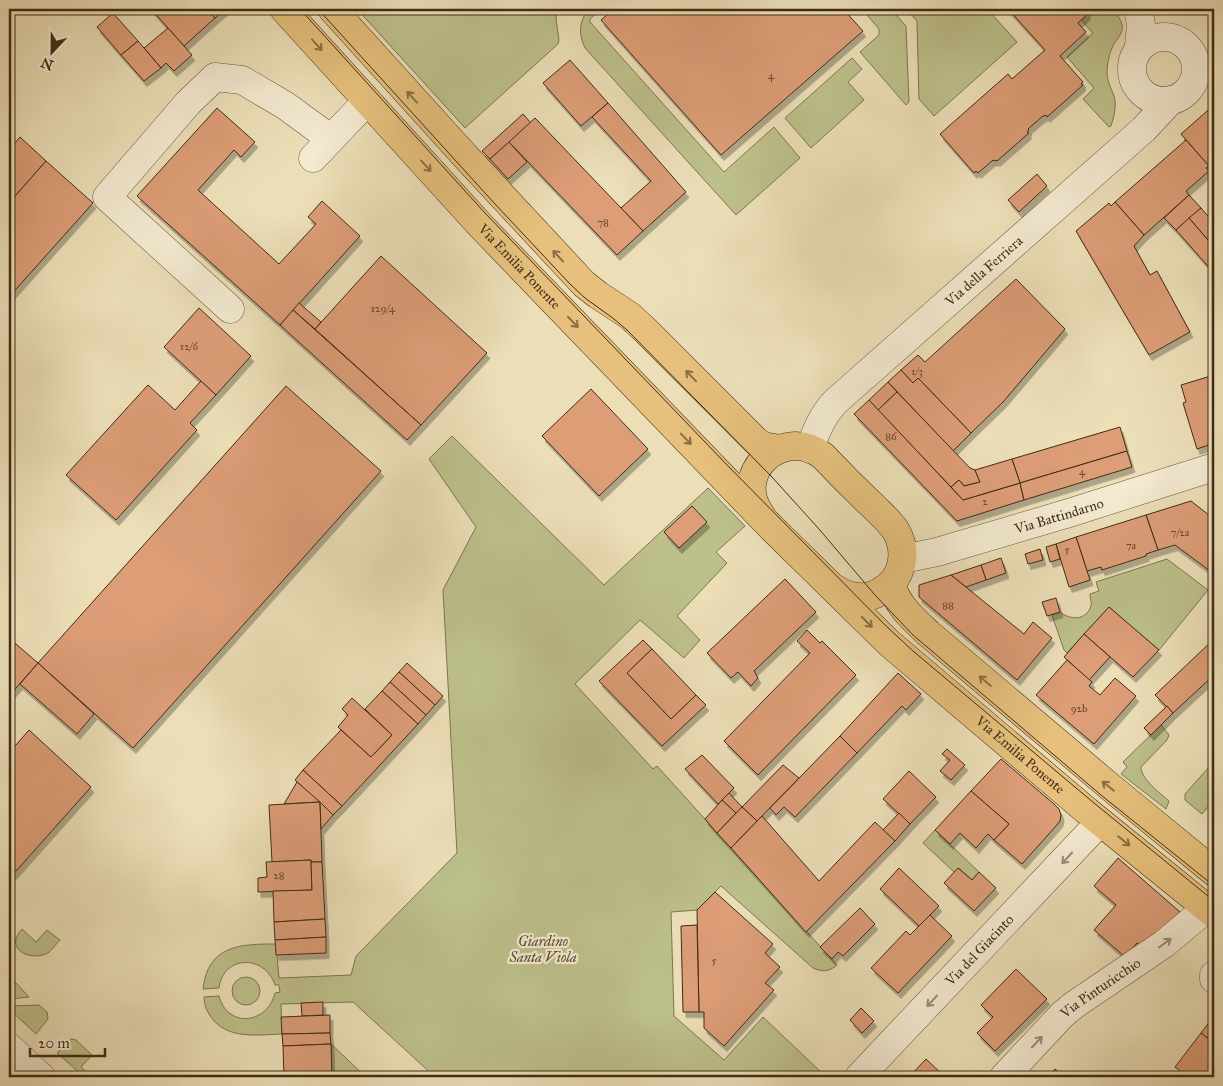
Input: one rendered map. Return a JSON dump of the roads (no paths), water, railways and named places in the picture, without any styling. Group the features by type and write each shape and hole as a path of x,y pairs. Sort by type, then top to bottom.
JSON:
{"main road":[{"name":"Via Emilia Ponente","path":"284,9 481,226 762,517 888,643 1100,822 1211,911"},
{"path":"332,9 584,284 630,316 646,330 756,441 763,446 780,449 804,446 817,451 894,528 902,545 903,559 902,567 891,584 896,597 908,614 1102,781 1214,872"},
{"name":"Via Emilia Ponente","path":"762,517 755,508 751,494 752,481 755,472 764,459 780,449"},
{"name":"Via Emilia Ponente","path":"832,588 849,596 865,597 875,595 891,584"}],"street":[{"path":"1138,9 1141,24 1139,47 1132,60 1132,75 1138,89 1143,94 1151,99 1171,100"},
{"path":"1153,9 1165,23 1172,38"},
{"path":"1139,47 1154,38 1163,36 1172,38"},
{"name":"Via della Ferriera","path":"810,449 822,419 835,402 1152,122 1171,100 1180,97 1194,82 1205,76 1190,50 1179,40 1172,38"},
{"path":"230,309 107,197 188,103 215,77 242,80 286,106 322,148 367,101"},
{"path":"1122,148 1135,114 1138,89"},
{"name":"Via Battindarno","path":"903,559 937,552 1211,472"},
{"name":"Via del Giacinto","path":"859,1077 1100,822"},
{"name":"Via Pinturicchio","path":"1004,1077 1062,1015 1074,1005 1211,911"},
{"path":"9,1047 41,1077"}],"tram line":[{"path":"300,9 485,213 729,467 885,625 913,651 1094,803 1214,901"},
{"path":"318,9 570,284 627,330 771,476 875,595 913,635 1101,795 1214,886"}],"park label":[{"name":"Giardino Santa Viola","path":"543,950"}]}
